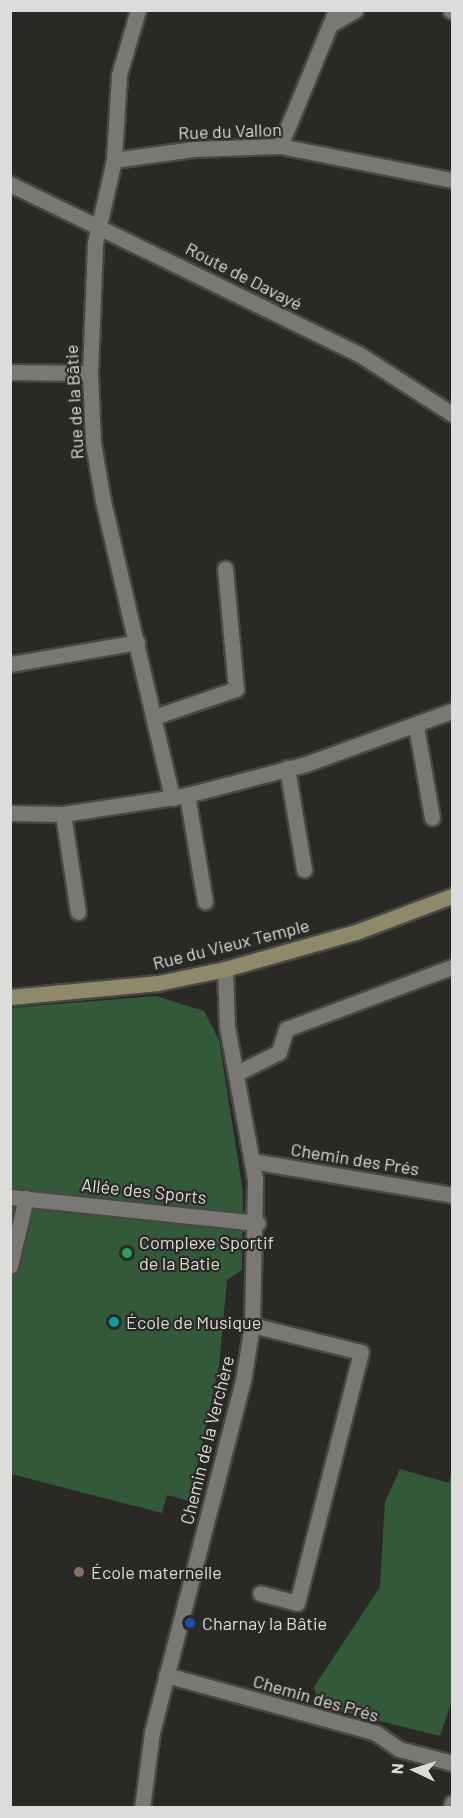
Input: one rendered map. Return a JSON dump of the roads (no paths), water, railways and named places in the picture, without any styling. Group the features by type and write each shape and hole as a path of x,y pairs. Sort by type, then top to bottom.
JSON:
{"main road":[{"name":"Rue du Vieux Temple","path":"10,997 158,983 225,969 356,932 453,896"}],"street":[{"name":"Rue de la Bâtie","path":"138,10 118,75 114,160 98,228 90,373 93,443 172,798"},
{"path":"280,146 333,17 354,10"},
{"name":"Rue du Vallon","path":"114,160 193,149 280,146 453,180"},
{"name":"Route de Davayé","path":"10,184 359,354 453,414"},
{"path":"10,372 90,373"},
{"path":"154,717 237,690 225,568"},
{"path":"10,664 137,642"},
{"path":"10,813 63,814 187,795 287,768 416,726 453,711"},
{"path":"416,726 432,818"},
{"path":"287,768 304,870"},
{"path":"187,795 205,901"},
{"path":"63,814 78,912"},
{"path":"239,1072 279,1052 286,1029 453,967"},
{"name":"Chemin de la Verchère","path":"142,1808 152,1732 243,1381 252,1326 258,1223 239,1072 227,1026 225,969"},
{"name":"Chemin des Prés","path":"252,1161 453,1195"},
{"name":"Allée des Sports","path":"10,1197 258,1223"},
{"path":"10,1266 26,1198"},
{"path":"252,1326 361,1352 297,1603 260,1593"},
{"name":"Chemin des Prés","path":"166,1675 376,1733 399,1749 453,1763"},
{"path":"451,1808 453,1803"}],"place":[{"name":"Complexe Sportif de la Batie","path":"127,1253"},
{"name":"École de Musique","path":"114,1322"},
{"name":"École maternelle","path":"79,1572"},
{"name":"Charnay la Bâtie","path":"190,1623"}]}
